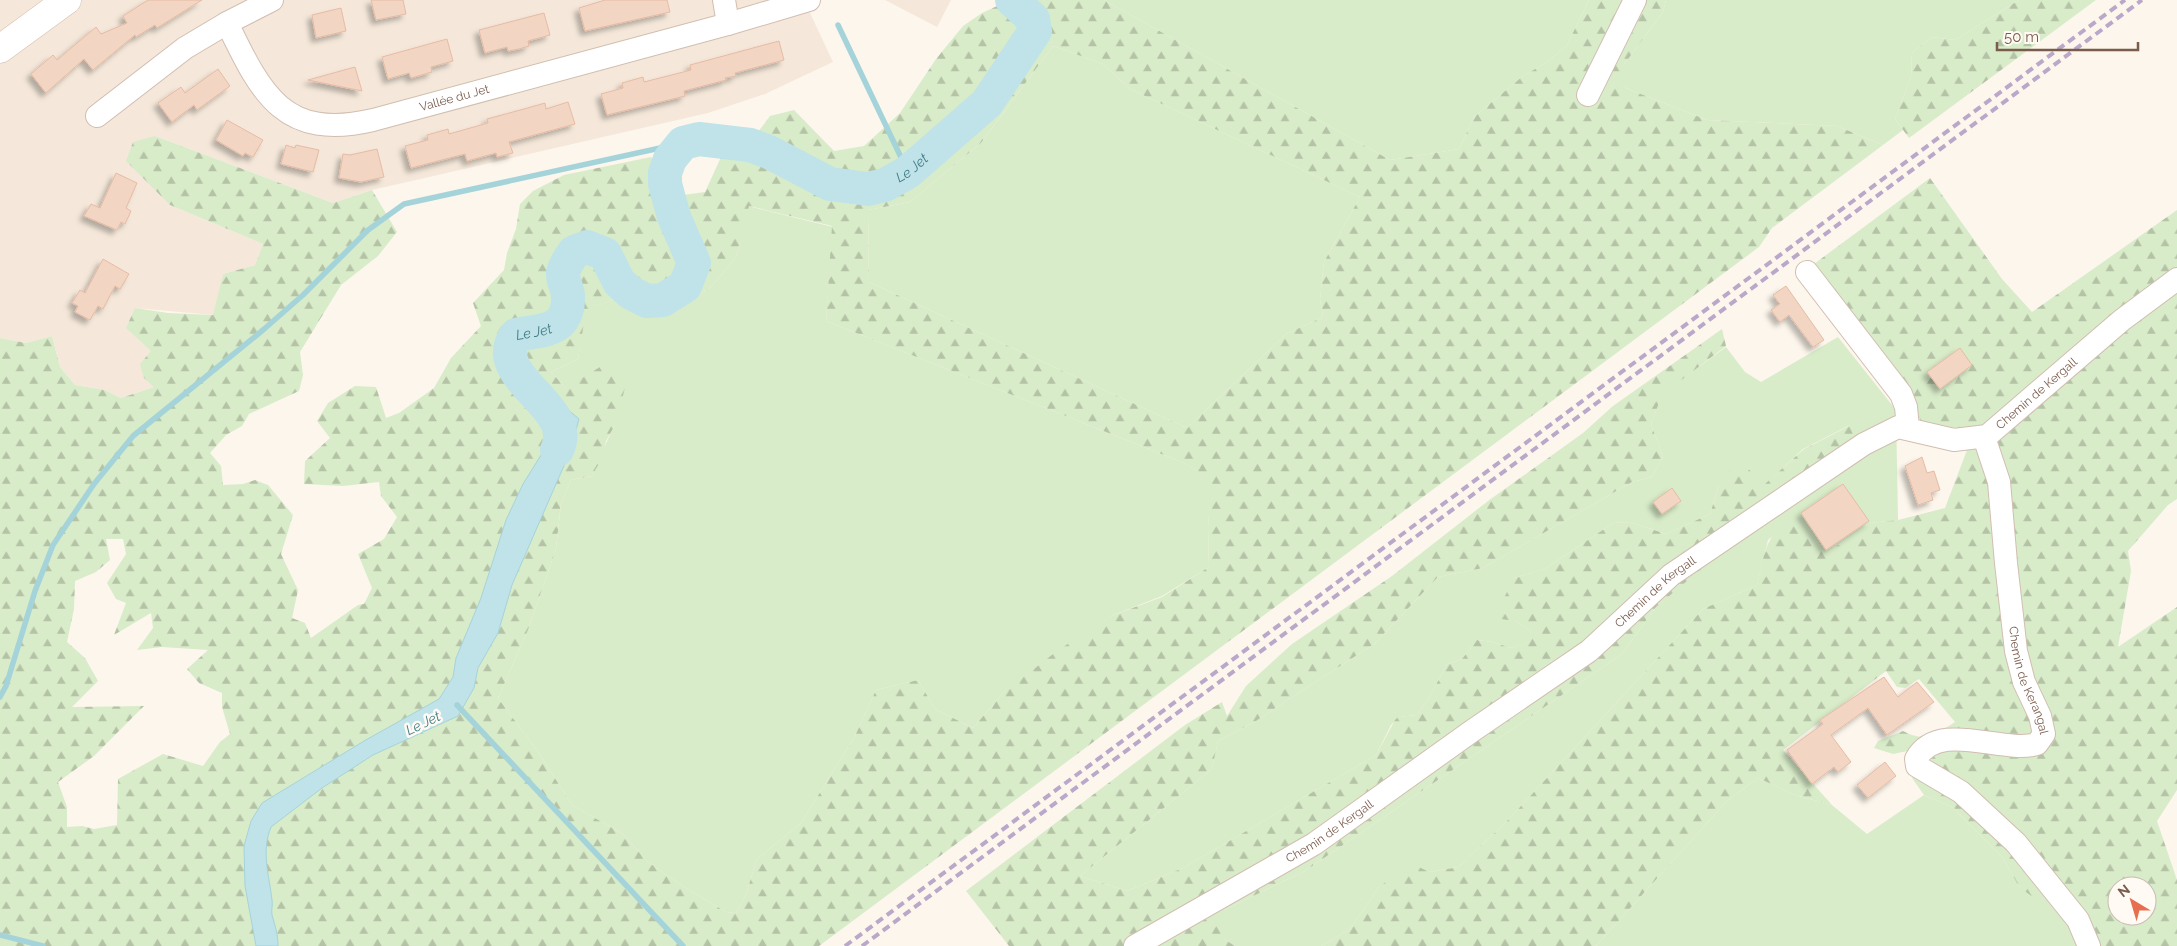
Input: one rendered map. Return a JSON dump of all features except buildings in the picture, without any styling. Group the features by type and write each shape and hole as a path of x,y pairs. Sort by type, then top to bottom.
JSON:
{"street":[{"path":"0,49 67,0"},
{"path":"97,116 173,57 227,23 272,0"},
{"path":"724,0 728,24"},
{"name":"Vallée du Jet","path":"227,23 248,67 267,95 277,105 301,118 322,124 339,125 373,120 810,0"},
{"path":"1588,95 1635,0"},
{"path":"1807,272 1901,394 1906,406 1908,428"},
{"name":"Chemin de Kergall","path":"1135,946 1314,844 1472,731 1589,652 1671,575 1864,444 1898,427 1954,440 1984,437 2048,385 2122,320 2177,279"},
{"name":"Chemin de Kerangal","path":"1984,437 1999,482 2016,651 2024,682 2040,716 2044,734 2037,744 2024,748 1961,739 1939,741 1921,750 1916,759 1917,766 1961,792 2016,843 2078,920 2088,946"}],"shaded area":[{"path":"0,0 804,0 833,62 765,94 708,113 372,190 333,203 155,136 170,205 263,244 255,265 223,274 214,315 135,308 152,351 154,387 121,398 105,390 75,385 60,367 52,336 26,343 0,338"},
{"path":"885,0 951,0 937,27"}],"green space":[{"path":"1010,0 1104,0 1390,160 1459,149 1474,117 1523,76 1547,62 1567,45 1589,0 1666,0 1663,12 1623,66 1623,87 1707,120 1837,126 1883,145 1772,228 1759,247 819,946 0,946 0,338 26,343 52,336 60,367 75,385 105,390 121,398 154,387 144,378 140,364 151,351 126,328 135,308 168,313 213,315 223,274 255,265 263,244 170,205 126,161 133,142 155,136 333,203 372,190 397,232 378,256 341,285 300,352 303,375 299,391 249,414 242,426 226,435 210,453 221,466 223,485 243,484 255,480 268,485 293,515 281,554 298,590 292,618 305,623 311,638 358,605 364,604 372,588 358,554 384,539 397,517 381,496 379,482 343,486 304,484 305,461 330,438 317,421 328,403 355,386 376,387 386,418 399,413 434,388 451,358 481,326 473,303 504,270 507,253 516,229 520,204 533,191 564,175 651,157 683,195 705,192 722,155 737,160 770,116 794,110 834,151 864,146 900,113 936,59 963,26 982,13","holes":["1053,46 1103,64 1130,89 1360,197 1324,262 1320,299 1323,317 1286,334 1187,428 869,282 868,210 910,202 981,143","749,206 832,226 826,321 1184,463 1211,479 1208,528 1209,567 1162,597 1111,616 1057,651 1003,693 973,728 935,709 918,680 876,690 855,736 801,823 757,859 746,894 736,913 726,912 684,887 648,862 623,834 572,805 539,753 498,698 528,630 556,549 561,503 571,480 592,476 603,456 606,441 615,425 625,388 608,362 566,388 551,372 578,359 586,311 619,297 646,317 677,311 712,286 736,257","106,539 123,539 126,554 107,583 116,599 126,603 114,635 151,613 153,628 137,650 162,647 208,650 187,669 199,683 222,693 222,707 230,734 220,742 203,766 163,754 118,779 117,825 94,829 82,826 67,827 67,807 58,782 94,756 144,706 72,707 98,681 85,658 67,642 74,609 75,581 96,572 110,560"]},
{"path":"1104,0 1589,0 1567,45 1547,62 1523,76 1474,117 1459,149 1390,160"},
{"path":"1666,0 2019,0 1955,40 1932,37 1912,53 1911,77 1895,119 1903,130 1883,145 1837,126 1707,120 1623,87 1623,66 1663,12"},
{"path":"2019,0 2096,0 1909,138 1895,119 1911,77 1912,53 1932,37 1955,40"},
{"path":"1053,46 1103,64 1130,89 1360,197 1324,262 1320,299 1323,317 1286,334 1187,428 869,282 868,210 910,202 981,143"},
{"path":"1930,178 2002,279 2032,312 2177,210 2177,499 2168,505 2128,551 2131,571 2118,647 2177,607 2177,790 2157,821 2177,880 2177,946 2099,946 2059,905 2037,900 2019,887 2003,858 1952,807 1924,795 1912,778 1932,760 1907,751 1893,754 1874,748 1878,741 1903,731 1910,735 1930,736 1955,722 1919,679 1905,688 1897,687 1886,671 1783,750 1832,805 1795,795 1758,778 1727,801 1596,946 1321,946 1350,929 1379,887 1411,863 1429,872 1459,867 1508,820 1703,609 1757,585 1768,544 1779,529 1788,522 1799,515 1825,554 1870,523 1898,520 1945,508 1975,429 1922,425 1908,385 1814,264"},
{"path":"748,206 833,227 826,321 1184,463 1212,479 1208,528 1209,567 1162,596 1111,616 1003,693 973,728 935,709 918,680 876,690 855,736 801,823 757,859 746,894 736,913 726,912 684,887 648,862 623,834 572,805 539,753 498,698 528,630 556,549 561,503 571,480 592,476 615,425 566,388 551,372 578,359 585,311 619,297 646,317 677,311 712,286 736,257"},
{"path":"1722,329 1726,346 1662,395 1651,424 1663,457 1652,477 1632,482 1483,568 1438,577 1374,644 1256,721 1218,741 1212,769 1080,876 1127,891 1183,868 1376,755 1395,720 1398,717 1417,715 1429,698 1447,664 1462,659 1477,640 1493,642 1511,648 1528,642 1531,631 1516,621 1494,618 1514,578 1545,569 1613,523 1630,522 1666,534 1710,514 1719,485 1730,470 1750,470 1756,492 1804,449 1851,425 1854,441 1656,607 1622,654 1305,871 1224,910 1224,939 1235,946 1009,946 966,891 1185,725 1222,702 1227,716 1246,686 1292,644 1392,576 1488,501 1583,433 1613,406"},
{"path":"1838,337 1896,410 1898,520 1870,523 1825,554 1799,515 1768,540 1757,585 1703,609 1508,820 1459,867 1429,872 1379,887 1350,929 1321,946 1235,946 1224,939 1224,910 1305,871 1622,654 1656,607 1717,554 1850,425 1803,449 1756,493 1719,485 1710,514 1666,534 1630,522 1613,523 1545,569 1514,578 1516,621 1531,631 1529,642 1511,648 1493,642 1477,640 1462,659 1447,664 1429,698 1417,715 1399,717 1391,725 1376,755 1183,868 1127,891 1080,876 1212,769 1218,741 1256,721 1374,644 1438,577 1483,568 1632,482 1652,477 1663,457 1651,424 1662,394 1726,347 1745,372 1761,382"},
{"path":"1758,778 1795,795 1832,805 1867,834 1924,795 1952,807 2003,858 2019,887 2059,905 2079,946 1596,946 1727,801"}],"water":[{"path":"559,402 579,419 570,452 512,585 498,633 478,668 474,688 458,716 373,755 322,788 271,827 266,854 272,915 278,946 256,946 245,886 244,846 251,821 262,803 364,741 439,699 453,677 456,658 481,598 506,520 523,484 546,447 546,424 539,415"}],"waterway":[{"name":"Le Jet","path":"557,450 560,434 556,420 522,379 513,365 510,350 516,335 545,330 559,323 564,317 568,293 563,273 567,262 574,252 587,247 605,254 619,282 631,293 647,301 663,300 685,286 694,263 674,217 665,184 665,173 670,159 683,143 699,139 750,145 769,152 830,184 868,189 885,185 908,172 987,103 1035,31 1033,19 1012,0"},
{"path":"838,25 908,172"},
{"path":"0,697 6,686 35,591 53,545 94,484 133,436 303,295 368,230 404,204 683,143"},
{"path":"457,705 683,946"},
{"path":"0,935 43,946"}],"railway":[{"path":"845,946 2125,0"},
{"path":"862,946 2142,0"}]}
